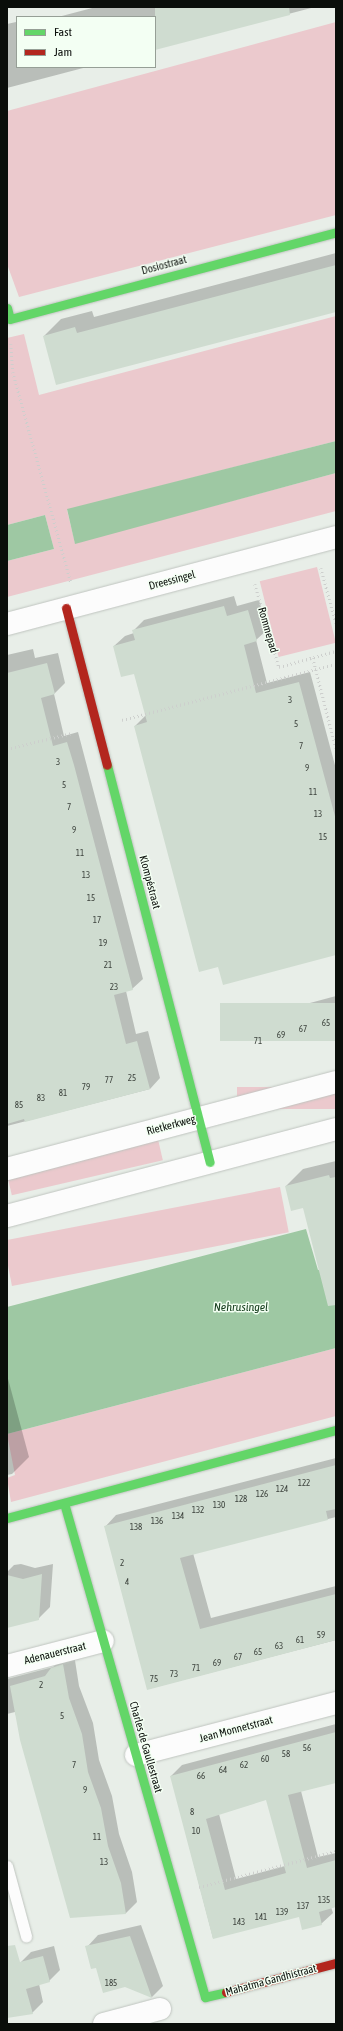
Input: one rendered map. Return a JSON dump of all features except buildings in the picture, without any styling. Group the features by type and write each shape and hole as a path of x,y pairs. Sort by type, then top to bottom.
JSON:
{"street":[{"name":"Dosiostraat","path":"10,319 336,232"},
{"path":"7,308 10,319"},
{"name":"Dreessingel","path":"7,624 336,537"},
{"name":"Klompéstraat","path":"71,607 97,726 210,1162"},
{"name":"Rietkerkweg","path":"7,1169 336,1082"},
{"path":"7,1216 336,1129"},
{"path":"7,1518 336,1430"},
{"name":"Charles de Gaullestraat","path":"64,1503 205,1997"},
{"name":"Adenauerstraat","path":"7,1666 104,1641"},
{"name":"Jean Monnetstraat","path":"136,1755 336,1703"},
{"name":"Mahatma Gandhistraat","path":"205,1997 336,1963"},
{"path":"104,2024 160,2009"}],"lane":[{"path":"7,1866 26,1936"}],"path":[{"path":"10,319 13,372 62,549 71,607"},
{"path":"314,543 336,623"},
{"name":"Rommepad","path":"247,561 279,667 336,651"},
{"path":"313,658 336,748"},
{"path":"7,750 336,664"},
{"path":"176,1894 336,1851"}],"shaded area":[{"path":"336,22 336,215 19,297 7,264 7,111"},
{"path":"336,316 336,441 67,510 75,543 336,473 336,511 7,597 7,561 54,549 45,515 7,525 7,338 24,334 39,395"},
{"path":"317,567 336,643 279,657 260,581"},
{"path":"237,1087 336,1087 336,1109 237,1109"},
{"path":"157,1135 163,1160 12,1195 7,1170"},
{"path":"280,1187 289,1232 12,1286 7,1260 7,1240"},
{"path":"336,1348 336,1416 11,1502 7,1478 15,1475 7,1434"}],"water":[{"path":"336,441 336,473 75,544 67,509"},
{"path":"45,515 54,549 7,561 7,525"},
{"name":"Nehrusingel","path":"306,1229 318,1270 336,1266 336,1348 7,1434 7,1307"}],"traffic: fast":[{"path":"7,308 10,319 336,232"},
{"path":"107,765 210,1162"},
{"path":"7,1518 336,1430"},
{"path":"64,1503 205,1997 226,1992"}],"traffic: jam":[{"path":"66,608 107,765"},
{"path":"226,1992 336,1963"}]}
